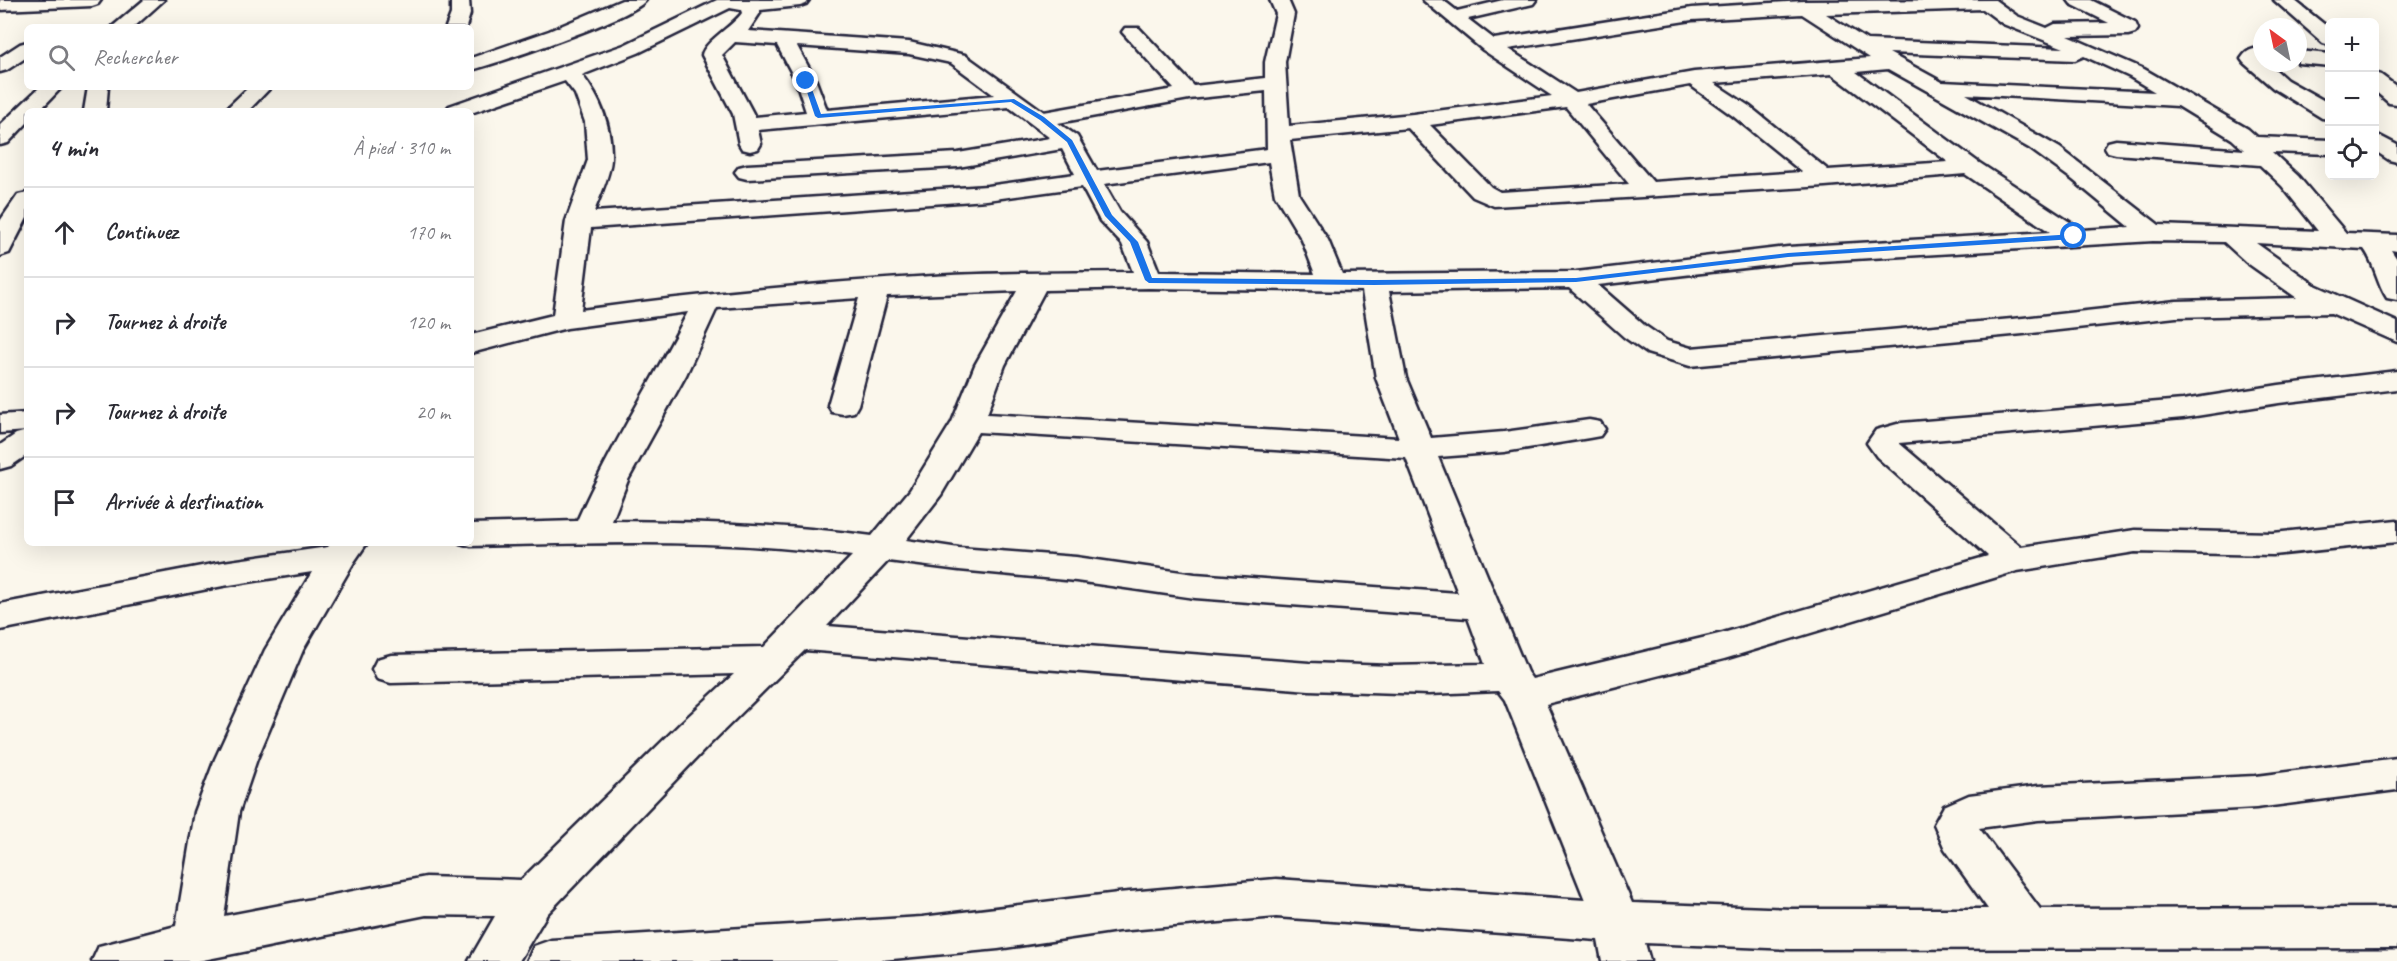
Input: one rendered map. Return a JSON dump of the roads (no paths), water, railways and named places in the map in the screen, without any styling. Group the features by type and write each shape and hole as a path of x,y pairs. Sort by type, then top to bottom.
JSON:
{"street":[{"path":"0,4 93,0"},
{"path":"70,18 93,0"},
{"path":"126,24 155,0"},
{"path":"458,24 462,8 460,0"},
{"path":"474,63 536,44 594,21 637,0"},
{"path":"450,105 569,73 631,49 736,3 800,0"},
{"path":"1279,0 1285,14 1275,62 1276,100 1279,144 1287,195 1315,240 1331,280"},
{"path":"1432,0 1490,46 1572,100 1647,190"},
{"path":"1454,17 1527,0"},
{"path":"2038,30 2128,29 2128,26 2077,0"},
{"path":"2283,0 2325,35"},
{"path":"1490,46 1692,14 1801,4 1985,2 2010,20 2098,55 2186,101 2241,134 2261,151 2338,239"},
{"path":"736,3 751,13 742,27 712,51 712,56 748,124 751,153 747,172 746,208"},
{"path":"1801,4 1890,63 2037,143 2063,160 2153,233"},
{"path":"1132,32 1189,93"},
{"path":"731,36 909,48 958,59 1012,100 1042,118 1070,141 1109,216 1134,242 1149,280"},
{"path":"784,40 806,81 818,116"},
{"path":"1863,46 2098,55"},
{"path":"0,66 24,50"},
{"path":"2307,58 2325,60"},
{"path":"579,221 987,193 1091,180 1413,121 1572,100 1694,78 1890,63"},
{"path":"1838,68 1970,167 2074,236"},
{"path":"2266,72 2280,84 2325,110"},
{"path":"566,320 579,221 600,160 596,122 585,93 569,73"},
{"path":"1694,78 1741,111 1825,179"},
{"path":"1042,118 1189,93 1277,83"},
{"path":"2379,83 2395,95"},
{"path":"1934,86 2186,101"},
{"path":"30,108 49,90"},
{"path":"95,108 98,90"},
{"path":"238,108 258,90"},
{"path":"748,124 1012,100"},
{"path":"0,138 24,114"},
{"path":"1413,121 1482,192 1494,198 1507,200 1970,167"},
{"path":"747,172 958,160 1070,141"},
{"path":"2116,147 2261,151 2325,147"},
{"path":"0,248 6,231 24,204"},
{"path":"474,358 478,343 566,320 707,301 875,288 1036,281 1331,280 1374,283 1576,280 1788,255 2153,233 2231,234 2397,243"},
{"path":"2231,234 2287,279 2332,305 2397,333"},
{"path":"2371,241 2383,257 2397,292"},
{"path":"0,260 24,251"},
{"path":"1576,280 1634,331 1657,347 1690,357 2023,327 2176,309 2332,305"},
{"path":"493,961 531,900 695,734 785,648 851,576 881,548 924,495 968,423 990,365 1036,281"},
{"path":"1374,283 1391,378 1621,942"},
{"path":"843,405 875,288"},
{"path":"590,532 612,480 671,375 707,301"},
{"path":"2014,560 1888,450 1883,443 1887,437 1901,432 1936,428 2183,409 2278,394 2397,380"},
{"path":"0,424 24,422"},
{"path":"968,423 1420,448 1504,442 1589,429"},
{"path":"0,459 24,443"},
{"path":"391,669 785,648 945,650 1285,675 1452,681 1516,686 1724,646 2014,560 2135,541 2273,544 2397,531"},
{"path":"474,535 590,532 812,539 959,559 1076,569 1195,586 1483,607"},
{"path":"0,617 344,550"},
{"path":"197,941 217,812 236,759 284,650 344,550"},
{"path":"2029,930 1961,837 1956,824 1959,818 1969,812 2038,802 2256,792 2397,774"},
{"path":"116,961 197,941 426,896 477,896 531,900"},
{"path":"551,961 922,937 1118,912 1276,898 1621,942 1791,929 2397,928"}]}
